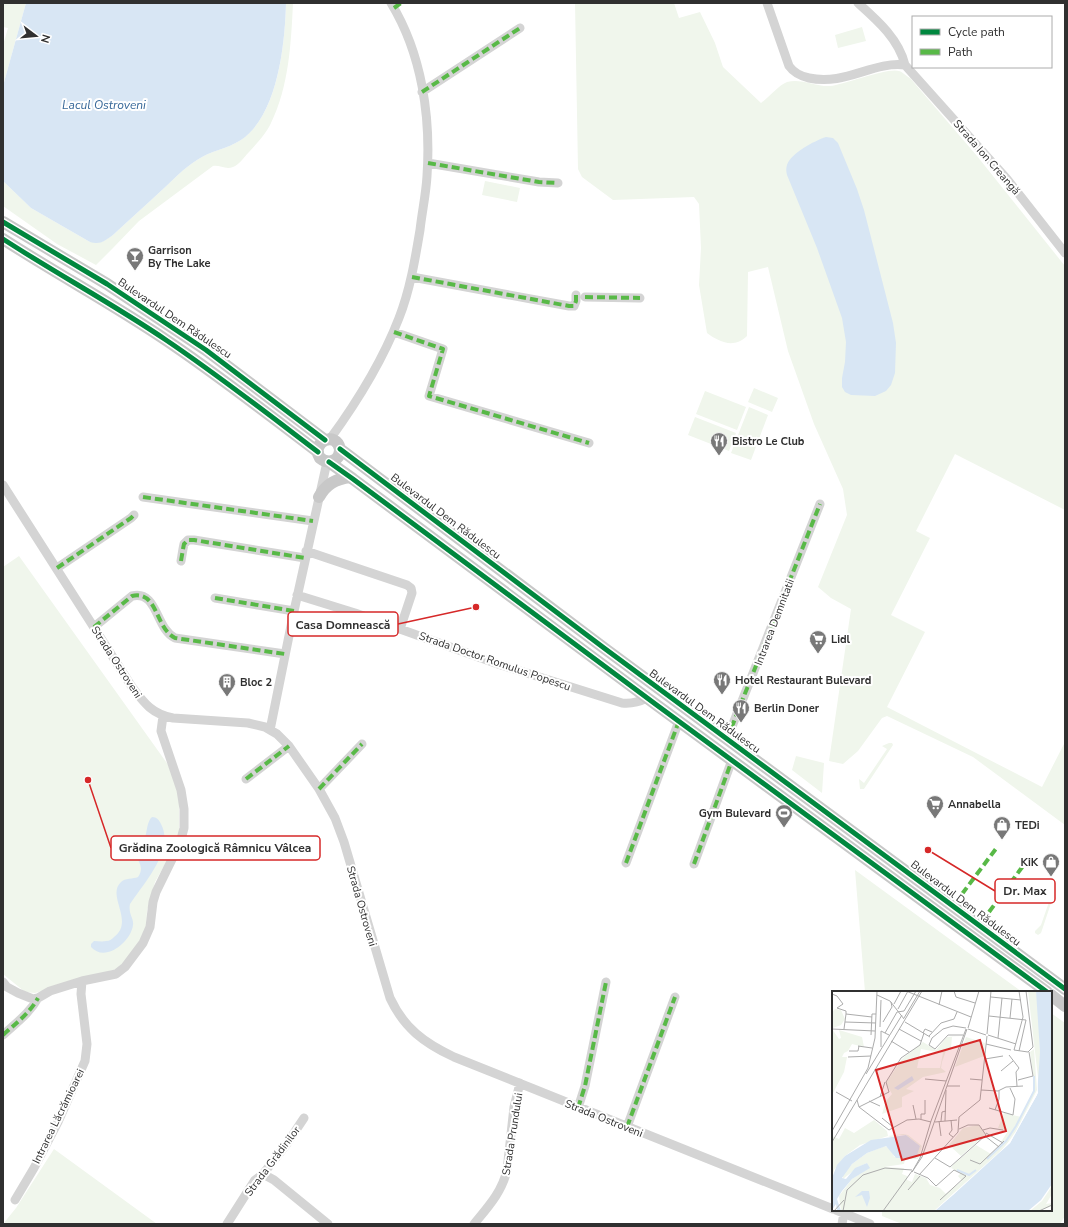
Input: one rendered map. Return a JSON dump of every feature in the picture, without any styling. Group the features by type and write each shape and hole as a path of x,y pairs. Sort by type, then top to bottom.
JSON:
{"main road":[{"name":"Bulevardul Dem Rădulescu","path":"3,222 107,284 201,346 333,443 727,739 1065,989"},
{"name":"Bulevardul Dem Rădulescu","path":"3,240 128,315 167,340 224,381 318,452 320,458 350,476 678,721 1046,991"},
{"path":"318,452 320,445 333,443 339,457 328,462"},
{"path":"319,497 322,490 331,483 340,478 350,476"},
{"path":"839,839 848,828"},
{"path":"1052,996 1065,1006"}],"street":[{"path":"767,3 789,66 792,71 798,74 821,80 835,79 848,77 889,64 906,65"},
{"name":"Strada Ion Creangă","path":"858,3 896,41 906,65 1007,179 1065,253"},
{"path":"333,443 342,423 377,366 400,317 412,277 425,194 428,163 427,133 422,92 414,52 395,5"},
{"path":"422,92 520,28"},
{"path":"428,163 558,184"},
{"path":"412,277 569,306 574,306 576,295"},
{"path":"585,296 640,298"},
{"path":"394,332 443,349 429,396 589,444"},
{"path":"270,730 297,595 328,462"},
{"name":"Strada Ostroveni","path":"3,485 140,696 155,712 163,716 183,719 248,723 270,730 281,737 289,746 319,789 335,818 390,998 399,1016 416,1034 428,1044 441,1051 578,1108 832,1209"},
{"path":"143,497 313,522"},
{"name":"Intrarea Demnitatii","path":"727,739 820,504"},
{"path":"56,568 125,523 134,515"},
{"path":"181,561 184,544 188,540 194,540 306,554 407,585 411,588 412,594 400,629"},
{"path":"94,627 132,596 139,595 148,599 165,630 170,636 175,638 285,654"},
{"name":"Strada Doctor Romulus Popescu","path":"297,595 400,629 498,664 628,704 647,698"},
{"path":"215,598 294,611"},
{"path":"3,982 12,990 36,998 50,991 82,981 116,974 125,967 144,943 150,927 153,902 156,892 180,843 184,828 184,809 181,790 161,731 163,716"},
{"path":"626,863 678,721"},
{"path":"319,789 362,744"},
{"path":"246,779 289,746"},
{"path":"694,864 732,760"},
{"name":"Intrarea Lăcrămioarei","path":"15,1200 58,1122 85,1061 87,1044 81,994 82,981"},
{"path":"578,1108 585,1086 606,982"},
{"path":"627,1127 675,997"},
{"path":"3,1035 28,1013 33,1007 36,998"},
{"name":"Strada Prundului","path":"474,1224 501,1189 505,1180 514,1107 520,1083"},
{"name":"Strada Grădinilor","path":"227,1224 255,1180 263,1174 286,1145 304,1118"},
{"path":"263,1174 274,1180 328,1224"},
{"path":"840,1212 842,1224"},
{"path":"840,1212 870,1224"}],"shaded area":[{"path":"3,3 26,3 3,86 3,45 8,28 3,27"},
{"path":"286,3 293,3 290,49 282,94 267,131 237,165 228,168 213,166 139,221 96,265 57,244 3,206 3,181 31,208 90,242 102,242 113,235 192,163 241,140 254,129 264,114 277,78 284,39"},
{"path":"575,3 674,3 679,18 700,12 715,43 723,67 761,103 787,82 798,81 830,86 886,71 894,70 902,72 910,78 977,156 1065,266 1065,510 955,454 916,531 930,538 891,615 925,632 887,707 1042,787 1065,742 1065,825 973,757 887,716 882,718 858,751 843,764 829,761 851,609 831,598 818,587 847,515 843,489 814,424 788,351 768,267 748,272 747,336 742,340 732,343 727,343 716,339 707,333 699,285 701,248 699,204 694,197 613,200 582,177 578,169"},
{"path":"862,27 866,41 838,48 835,35"},
{"path":"485,181 520,188 517,202 482,195"},
{"path":"754,388 778,398 772,412 748,402"},
{"path":"705,391 746,407 737,430 696,414"},
{"path":"749,407 768,415 751,460 731,453"},
{"path":"695,417 736,433 729,451 688,435"},
{"path":"19,556 169,766 179,795 179,832 155,882 147,911 146,932 120,968 35,993 25,992 3,974 3,567"},
{"path":"892,743 893,745 864,789 860,789 859,779 864,783 887,749 882,746"},
{"path":"796,756 824,763 822,793 792,770"},
{"path":"855,870 1021,991 865,991"},
{"path":"1045,888 1050,894 1052,900 1041,933 1038,935 1035,931 1041,925 1050,899"},
{"path":"1052,1014 1065,1023 1065,1216 1060,1224 902,1224 882,1216 882,1211 1052,1211"},
{"path":"54,1149 157,1224 3,1224 16,1208"}],"water":[{"name":"Lacul Ostroveni","path":"26,3 286,3 281,58 277,78 264,114 254,129 241,140 230,146 207,154 192,163 105,241 100,243 90,242 31,208 3,181 3,86"},
{"path":"826,137 833,138 838,143 857,189 864,210 893,323 896,343 895,373 891,385 886,391 875,396 851,395 845,392 842,387 846,342 842,318 817,248 786,170 789,161 793,156 809,144"},
{"path":"152,817 158,819 161,824 164,834 164,845 156,866 130,904 133,922 131,931 123,944 110,952 103,953 97,951 91,947 91,944 94,941 110,940 120,931 122,924 117,888 121,882 138,877 140,873 141,866 137,855"}],"marked path":[{"path":"394,8 401,3"},
{"path":"422,92 520,28"},
{"path":"428,163 539,182 558,183"},
{"path":"412,277 569,306 574,306 576,295"},
{"path":"585,297 640,298"},
{"path":"394,332 443,349 429,396 589,443"},
{"path":"143,497 313,521"},
{"path":"727,739 820,504"},
{"path":"57,568 134,515"},
{"path":"181,561 184,544 188,540 305,558"},
{"path":"94,627 132,596 140,596 147,599 152,604 168,633 175,638 285,654"},
{"path":"215,598 294,611"},
{"path":"626,863 679,721"},
{"path":"319,789 362,744"},
{"path":"246,779 289,746"},
{"path":"694,864 732,760"},
{"path":"962,894 998,846"},
{"path":"989,912 1023,866"},
{"path":"578,1108 585,1086 606,982"},
{"path":"627,1127 675,997"},
{"path":"3,1035 27,1013 38,998"}],"cycle path":[{"path":"3,222 107,284 206,350 325,440"},
{"path":"3,239 166,340 224,381 318,452"},
{"path":"340,449 604,648 1065,989"},
{"path":"329,462 1046,991"}],"place":[{"name":"Garrison By The Lake","path":"135,271"},
{"name":"Bistro Le Club","path":"719,456"},
{"name":"Casa Domnească","path":"476,607"},
{"name":"Lidl","path":"818,654"},
{"name":"Hotel Restaurant Bulevard","path":"722,695"},
{"name":"Bloc 2","path":"227,697"},
{"name":"Berlin Doner","path":"741,723"},
{"name":"Grădina Zoologică Râmnicu Vâlcea","path":"88,780"},
{"name":"Annabella","path":"935,819"},
{"name":"Gym Bulevard","path":"784,828"},
{"name":"TEDi","path":"1002,840"},
{"name":"Dr. Max","path":"928,850"},
{"name":"KiK","path":"1051,877"}]}
